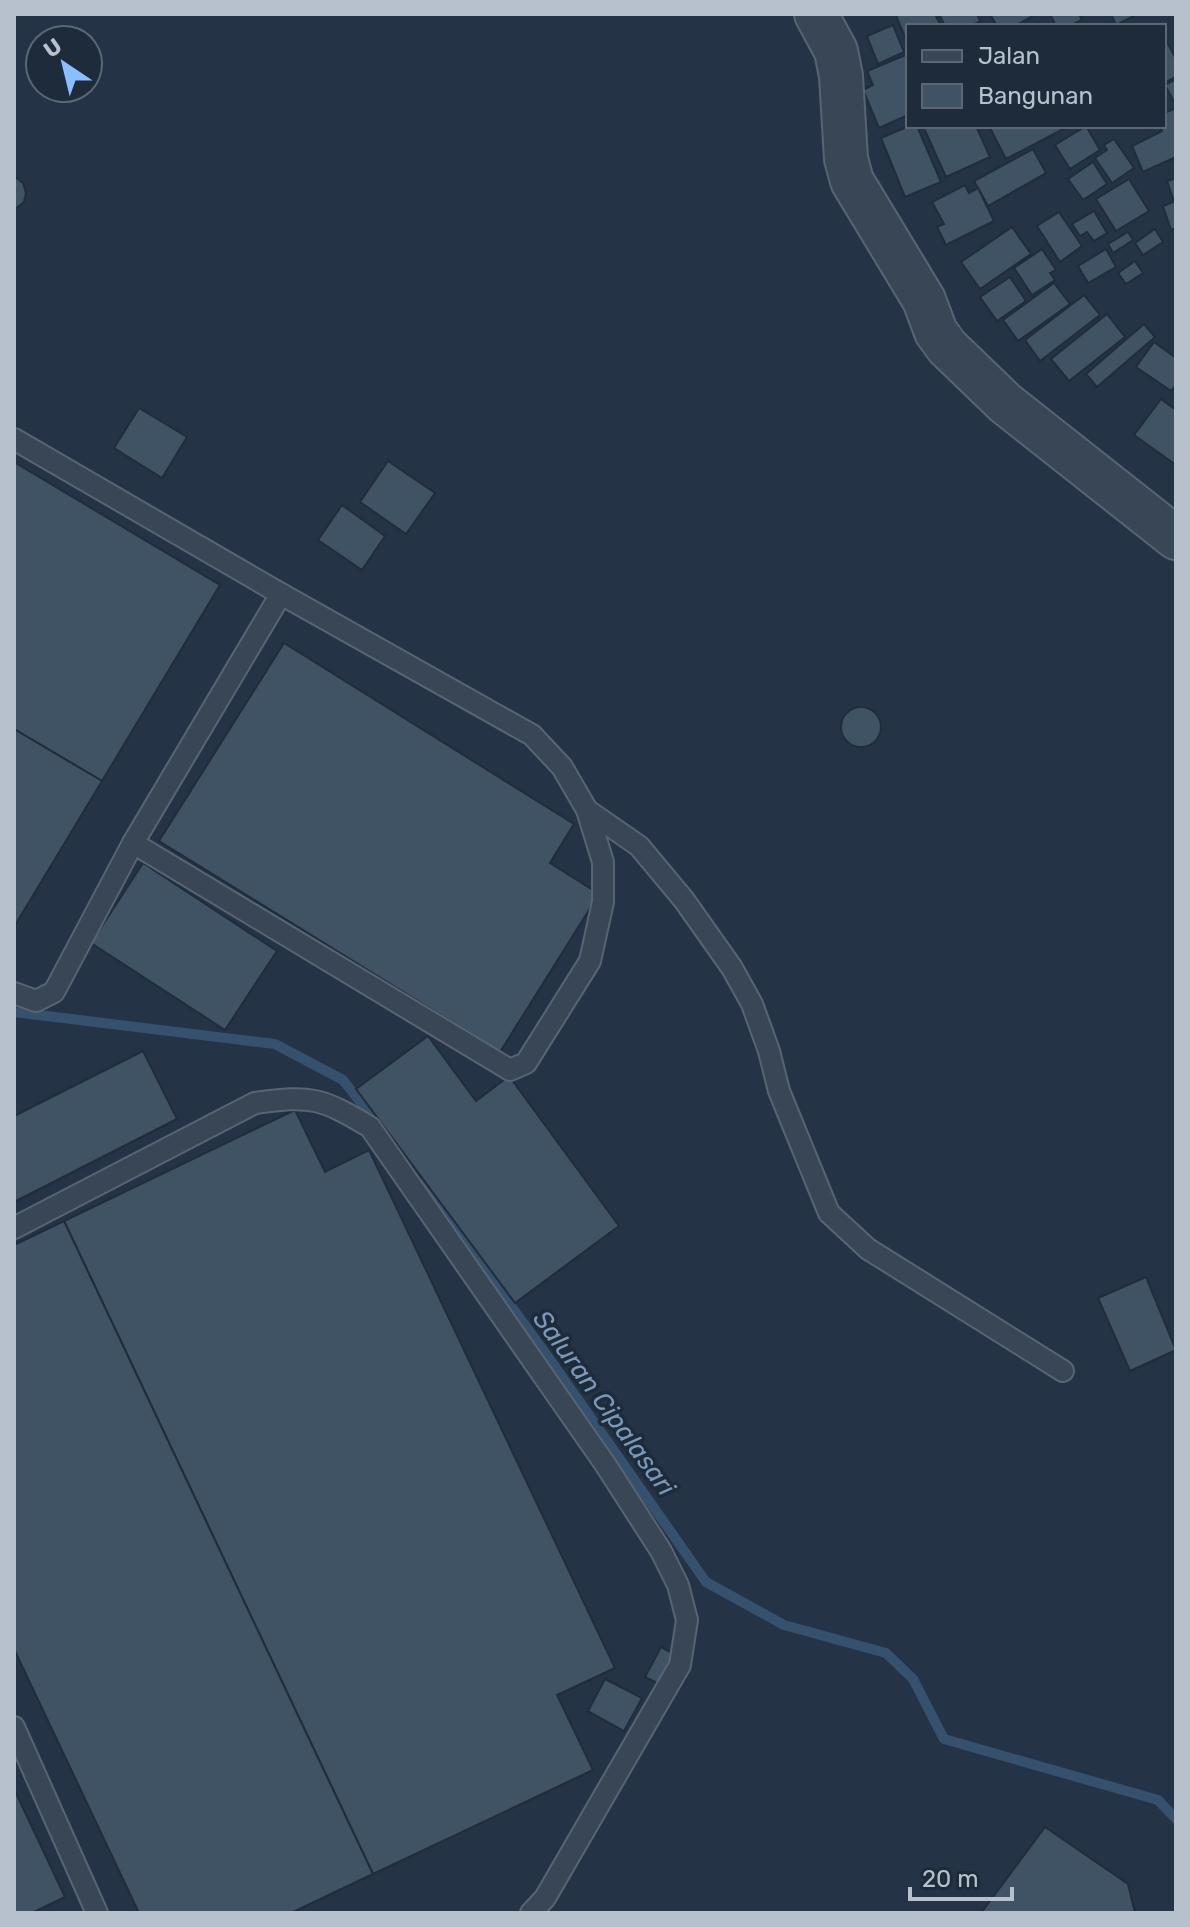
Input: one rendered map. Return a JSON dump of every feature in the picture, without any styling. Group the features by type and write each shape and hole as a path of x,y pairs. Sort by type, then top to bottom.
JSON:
{"street":[{"path":"816,14 839,63 842,128 852,181 924,300 936,332 947,347 1005,403 1176,538"}],"lane":[{"path":"14,439 532,735 562,767 587,810 603,862 603,902 590,961 526,1063 510,1070 133,843"},
{"path":"14,993 36,1001 54,992 133,843 281,594"},
{"path":"587,810 639,846 684,900 732,968 752,1004 779,1091 829,1213 868,1249 1063,1371"},
{"path":"14,1228 255,1103 298,1097 331,1104 370,1127 605,1464 661,1551 678,1585 687,1620 680,1665 545,1898 531,1913"},
{"path":"14,1727 97,1913"}],"building":[{"path":"935,14 940,24 906,24 906,39 896,16"},
{"path":"939,14 977,14 980,21 975,24 944,24"},
{"path":"990,14 1036,14 1018,24 996,24"},
{"path":"1050,14 1079,14 1082,20 1074,24 1055,24"},
{"path":"1111,14 1138,14 1118,24"},
{"path":"893,25 904,52 878,64 867,36"},
{"path":"1166,40 1176,59 1176,77 1166,82"},
{"path":"906,55 906,116 879,128 863,90 873,85 867,71"},
{"path":"1176,79 1176,101 1174,102 1166,84"},
{"path":"1176,108 1176,157 1143,172 1132,146 1162,131 1161,128 1166,128 1166,112"},
{"path":"906,127 918,128 941,182 905,197 881,138"},
{"path":"924,128 977,128 990,157 946,177"},
{"path":"990,128 1065,128 1006,159"},
{"path":"1087,128 1100,150 1070,169 1055,145"},
{"path":"1114,139 1134,168 1112,183 1095,158 1107,150 1104,145"},
{"path":"1033,149 1046,173 988,206 974,181"},
{"path":"1093,162 1107,184 1083,200 1068,179"},
{"path":"14,176 23,183 26,193 24,202 14,210"},
{"path":"1176,178 1176,228 1171,230 1163,206 1174,202 1167,181"},
{"path":"1129,179 1149,211 1116,231 1096,199"},
{"path":"965,185 969,193 978,188 994,221 946,245 937,227 944,224 932,202"},
{"path":"1094,211 1107,233 1094,241 1087,232 1080,236 1072,224"},
{"path":"1059,212 1082,246 1060,262 1037,226"},
{"path":"1012,227 1031,254 980,289 961,262"},
{"path":"1155,229 1163,242 1143,255 1135,243"},
{"path":"1128,232 1133,240 1113,253 1108,244"},
{"path":"1042,249 1056,270 1050,273 1055,280 1032,295 1014,268"},
{"path":"1106,249 1116,267 1088,283 1078,266"},
{"path":"1135,261 1143,273 1126,284 1118,273"},
{"path":"1010,277 1026,301 997,321 980,297"},
{"path":"1054,283 1070,304 1018,341 1003,320"},
{"path":"1084,295 1100,315 1040,361 1025,340"},
{"path":"1107,314 1125,337 1069,381 1051,359"},
{"path":"1144,324 1155,337 1097,387 1086,374"},
{"path":"1154,342 1176,358 1176,385 1171,391 1136,367"},
{"path":"1161,399 1176,410 1176,465 1134,435"},
{"path":"139,408 187,437 162,478 114,448"},
{"path":"388,461 435,493 406,534 360,502"},
{"path":"14,462 220,585 102,781 14,729"},
{"path":"342,505 385,536 362,570 318,540"},
{"path":"284,643 574,824 550,863 599,894 500,1052 159,841"},
{"path":"861,707 875,713 881,727 875,741 861,747 847,741 841,727 847,713"},
{"path":"14,729 102,781 14,927"},
{"path":"143,863 277,951 225,1030 91,943"},
{"path":"428,1036 476,1101 509,1076 619,1226 515,1303 356,1089"},
{"path":"143,1051 177,1119 14,1202 14,1116"},
{"path":"295,1110 325,1172 369,1150 615,1668 557,1695 593,1770 373,1874 64,1221"},
{"path":"64,1221 373,1874 291,1913 139,1913 14,1649 14,1245"},
{"path":"1146,1277 1176,1350 1130,1371 1098,1298"},
{"path":"661,1647 678,1656 663,1686 645,1677"},
{"path":"605,1679 642,1698 624,1731 588,1711"},
{"path":"14,1789 65,1897 32,1913 14,1913"},
{"path":"1045,1827 1128,1884 1135,1913 981,1913"}],"waterway":[{"name":"Saluran Cipalasari","path":"14,1012 275,1044 343,1080 379,1126"},
{"name":"Saluran Cipalasari","path":"422,1184 706,1582 784,1625 886,1653 913,1679 944,1739 1158,1800 1176,1819"}]}
